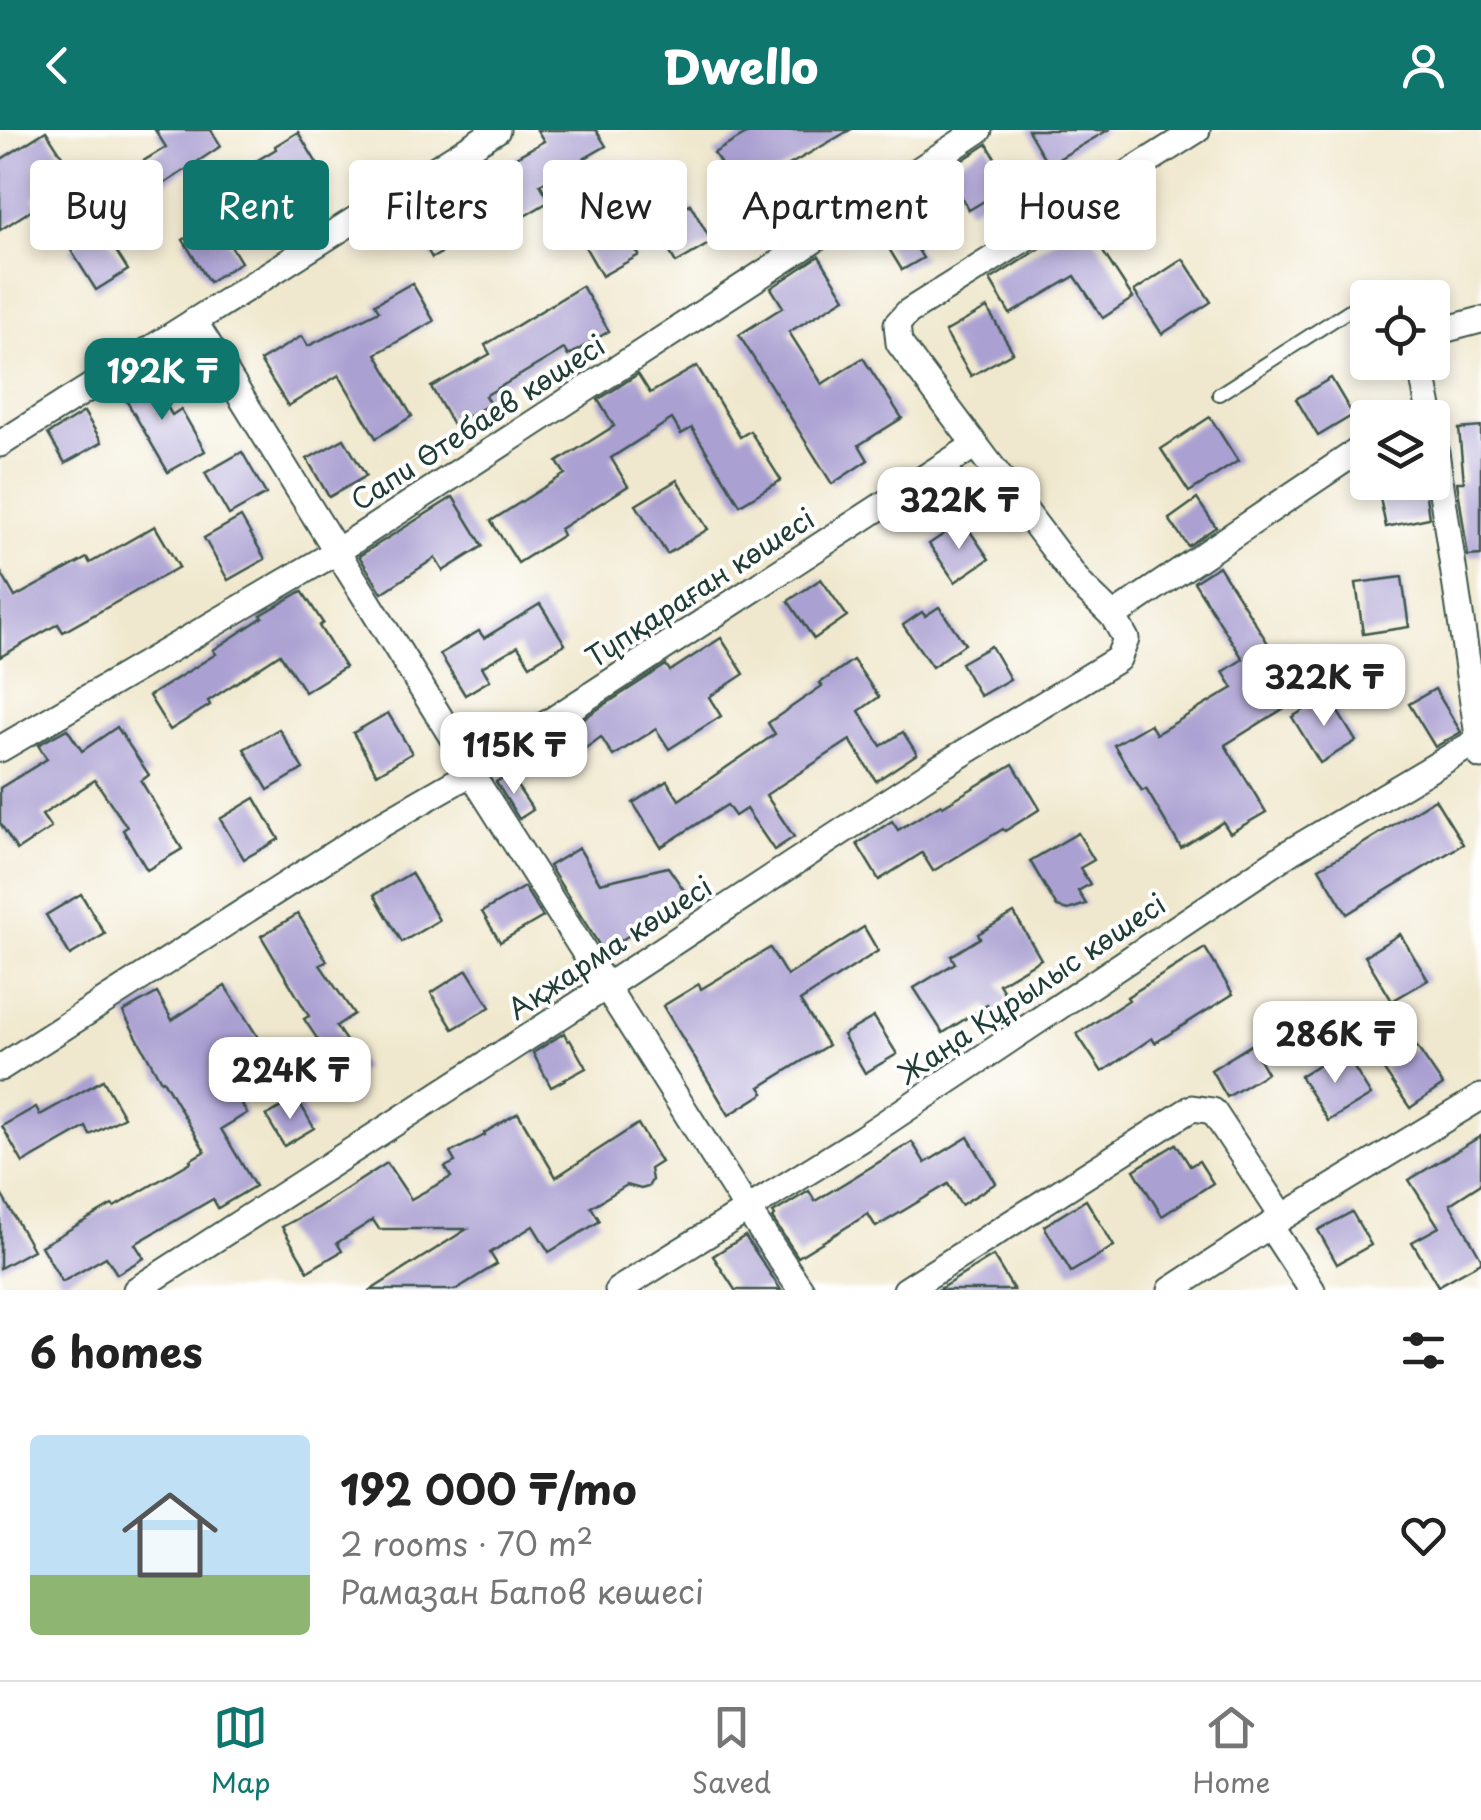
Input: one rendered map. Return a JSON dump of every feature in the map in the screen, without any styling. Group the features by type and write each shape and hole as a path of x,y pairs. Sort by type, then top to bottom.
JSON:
{"street":[{"path":"0,444 497,130"},
{"name":"Сапи Өтебаев көшесі","path":"0,750 336,552 979,130"},
{"path":"1197,130 908,312 897,324 899,343 1080,584 1113,616 1350,456"},
{"path":"1450,328 1481,320"},
{"path":"194,321 471,773 801,1290"},
{"name":"Түпқараған көшесі","path":"0,1068 366,834 471,773 974,445"},
{"path":"1444,500 1480,748"},
{"name":"Ақжарма көшесі","path":"136,1290 937,769 1118,658 1126,640 1113,616"},
{"name":"Жаңа Құрылыс көшесі","path":"618,1290 864,1138 1290,852 1480,748"},
{"path":"1171,1290 1276,1221 1481,1097"},
{"path":"906,1290 1192,1108 1213,1111 1312,1290"}],"lane":[{"path":"1219,394 1350,310"}],"building":[{"path":"155,130 211,130 221,146 200,160 183,160 183,171 163,185 163,160 145,160 166,147"},
{"path":"537,130 596,130 606,146 582,160 543,160 543,205 523,217 523,160 511,160 544,141"},
{"path":"753,130 850,130 798,160 718,160 714,153"},
{"path":"1028,130 1108,130 1057,160 1045,160"},
{"path":"46,131 65,160 30,160 30,211 0,230 0,160"},
{"path":"298,132 315,160 258,160"},
{"path":"987,144 996,160 984,160 984,201 969,210 964,202 963,160"},
{"path":"690,204 707,233 707,245 676,263 668,250 687,250"},
{"path":"71,250 115,250 128,270 96,290"},
{"path":"189,250 234,250 241,262 209,282"},
{"path":"427,250 447,250 432,258"},
{"path":"587,250 636,250 639,255 602,276"},
{"path":"890,250 918,250 923,258 902,270"},
{"path":"1037,250 1102,250 1133,298 1103,318 1075,276 1010,314 990,280"},
{"path":"819,256 845,298 789,332 822,384 863,358 902,418 859,445 868,460 832,484 739,335 783,307 771,288"},
{"path":"1183,259 1211,302 1162,334 1134,291"},
{"path":"412,283 434,321 376,354 412,416 376,438 339,375 288,406 260,361 302,336 308,346 379,311 375,304"},
{"path":"582,286 609,331 568,356 564,349 485,396 490,404 453,425 431,387 490,354 485,345"},
{"path":"987,308 1013,352 971,376 945,332"},
{"path":"697,366 740,437 750,431 781,480 740,505 692,428 681,434 672,419 611,458 628,486 560,529 563,535 518,563 491,521 565,474 557,462 614,426 598,400 638,374 650,393"},
{"path":"146,371 172,415 181,409 205,451 168,472 119,388"},
{"path":"1331,378 1350,410 1350,417 1318,436 1296,399"},
{"path":"84,412 102,442 65,463 48,434"},
{"path":"1210,417 1238,461 1189,492 1161,449"},
{"path":"1481,427 1481,555 1468,556 1457,482 1464,482 1459,429"},
{"path":"344,439 366,476 329,497 307,459"},
{"path":"242,452 266,494 229,515 205,473"},
{"path":"677,480 708,529 667,554 636,505"},
{"path":"453,497 483,546 443,571 435,558 382,593 359,556"},
{"path":"1197,499 1216,527 1188,546 1169,519"},
{"path":"1380,500 1426,500 1429,518 1386,527"},
{"path":"241,517 265,559 228,580 204,538"},
{"path":"963,521 989,559 955,582 929,544"},
{"path":"155,526 179,567 63,632 58,624 0,657 0,571 15,597 87,558 90,563"},
{"path":"1219,566 1302,697 1225,745 1266,812 1230,833 1223,822 1181,848 1114,745 1150,724 1156,734 1233,688 1223,672 1243,659 1194,582"},
{"path":"1402,577 1409,627 1363,634 1356,583"},
{"path":"821,579 847,616 814,639 788,601"},
{"path":"302,591 345,667 305,692 280,654 170,730 149,696 216,654 213,650 261,615"},
{"path":"540,604 565,644 530,665 518,646 482,667 490,680 465,695 440,654 479,631 484,638"},
{"path":"939,607 965,644 932,667 903,625 922,612 925,616"},
{"path":"721,638 744,674 709,697 721,716 669,749 656,729 613,756 601,737 571,759 555,737 666,665 670,671"},
{"path":"991,646 1010,679 980,696 961,663"},
{"path":"853,660 879,697 859,711 881,746 903,732 917,754 876,781 850,740 766,795 794,837 774,850 746,809 735,816 727,805 661,847 633,803 667,781 679,800 775,734 768,723"},
{"path":"1435,689 1461,732 1435,747 1409,704"},
{"path":"1328,696 1356,741 1320,763 1292,717"},
{"path":"388,713 412,753 377,774 353,733"},
{"path":"117,727 149,775 141,781 182,849 147,870 123,830 127,827 95,780 42,815 51,828 17,850 0,823 0,788 47,759 38,745 67,729 82,751"},
{"path":"279,729 303,769 268,790 244,749"},
{"path":"1013,764 1040,809 933,871 922,853 879,880 857,844 892,821 898,830"},
{"path":"509,774 533,810 519,819 496,782"},
{"path":"255,798 279,839 244,859 220,819"},
{"path":"1435,799 1463,844 1347,914 1319,868"},
{"path":"1078,833 1094,860 1080,868 1090,884 1078,891 1086,904 1068,910 1057,907 1030,861"},
{"path":"579,848 600,883 668,867 690,899 603,951 549,866"},
{"path":"411,873 439,920 402,942 374,895"},
{"path":"524,887 543,917 500,942 482,912"},
{"path":"81,894 105,934 70,955 46,915"},
{"path":"1014,913 1041,959 999,984 1011,1004 993,1015 987,1005 943,1033 914,988 955,963 951,956 980,938 978,934"},
{"path":"298,914 327,961 320,965 354,1014 336,1026 364,1068 345,1080 304,1019 309,1016 261,936"},
{"path":"864,927 878,951 800,1001 828,1045 760,1087 764,1093 729,1115 663,1006 699,984 701,989 770,948 787,976"},
{"path":"1400,934 1428,980 1392,1001 1365,956"},
{"path":"1205,948 1233,994 1155,1043 1152,1038 1102,1072 1077,1034"},
{"path":"467,970 490,1007 453,1029 431,993"},
{"path":"225,986 263,1045 222,1071 247,1113 221,1129 255,1186 218,1208 213,1199 135,1244 144,1258 117,1274 106,1257 62,1282 41,1246 205,1151 123,1012 157,993 172,1020"},
{"path":"874,1017 897,1054 865,1073 843,1035"},
{"path":"564,1033 586,1068 551,1087 533,1053"},
{"path":"1251,1045 1267,1073 1227,1097 1211,1070"},
{"path":"1417,1047 1443,1085 1410,1108 1384,1070"},
{"path":"1343,1050 1371,1095 1328,1121 1300,1076"},
{"path":"103,1080 124,1117 90,1135 86,1127 23,1163 2,1126 36,1107 40,1115"},
{"path":"297,1098 314,1128 284,1146 266,1116"},
{"path":"518,1113 556,1177 638,1124 661,1162 650,1169 652,1180 648,1187 627,1185 591,1207 600,1221 549,1252 533,1226 490,1253 497,1264 455,1290 371,1290 467,1229 379,1229 373,1220 337,1243 342,1251 308,1271 282,1227 387,1163 411,1199 451,1177 445,1167 455,1162 450,1153"},
{"path":"1481,1136 1481,1184 1450,1204 1481,1262 1438,1286 1412,1242 1439,1227 1409,1180"},
{"path":"968,1137 996,1183 961,1205 948,1184 876,1227 868,1214 798,1257 772,1218 773,1213 809,1191 815,1201 912,1142 925,1163"},
{"path":"1176,1144 1190,1166 1199,1161 1213,1183 1162,1216 1134,1170"},
{"path":"0,1192 33,1250 0,1268"},
{"path":"1086,1200 1114,1246 1071,1272 1044,1226"},
{"path":"1352,1212 1371,1245 1337,1264 1318,1230"},
{"path":"745,1236 781,1290 735,1290 713,1256"},
{"path":"993,1256 1014,1290 938,1290"}]}
